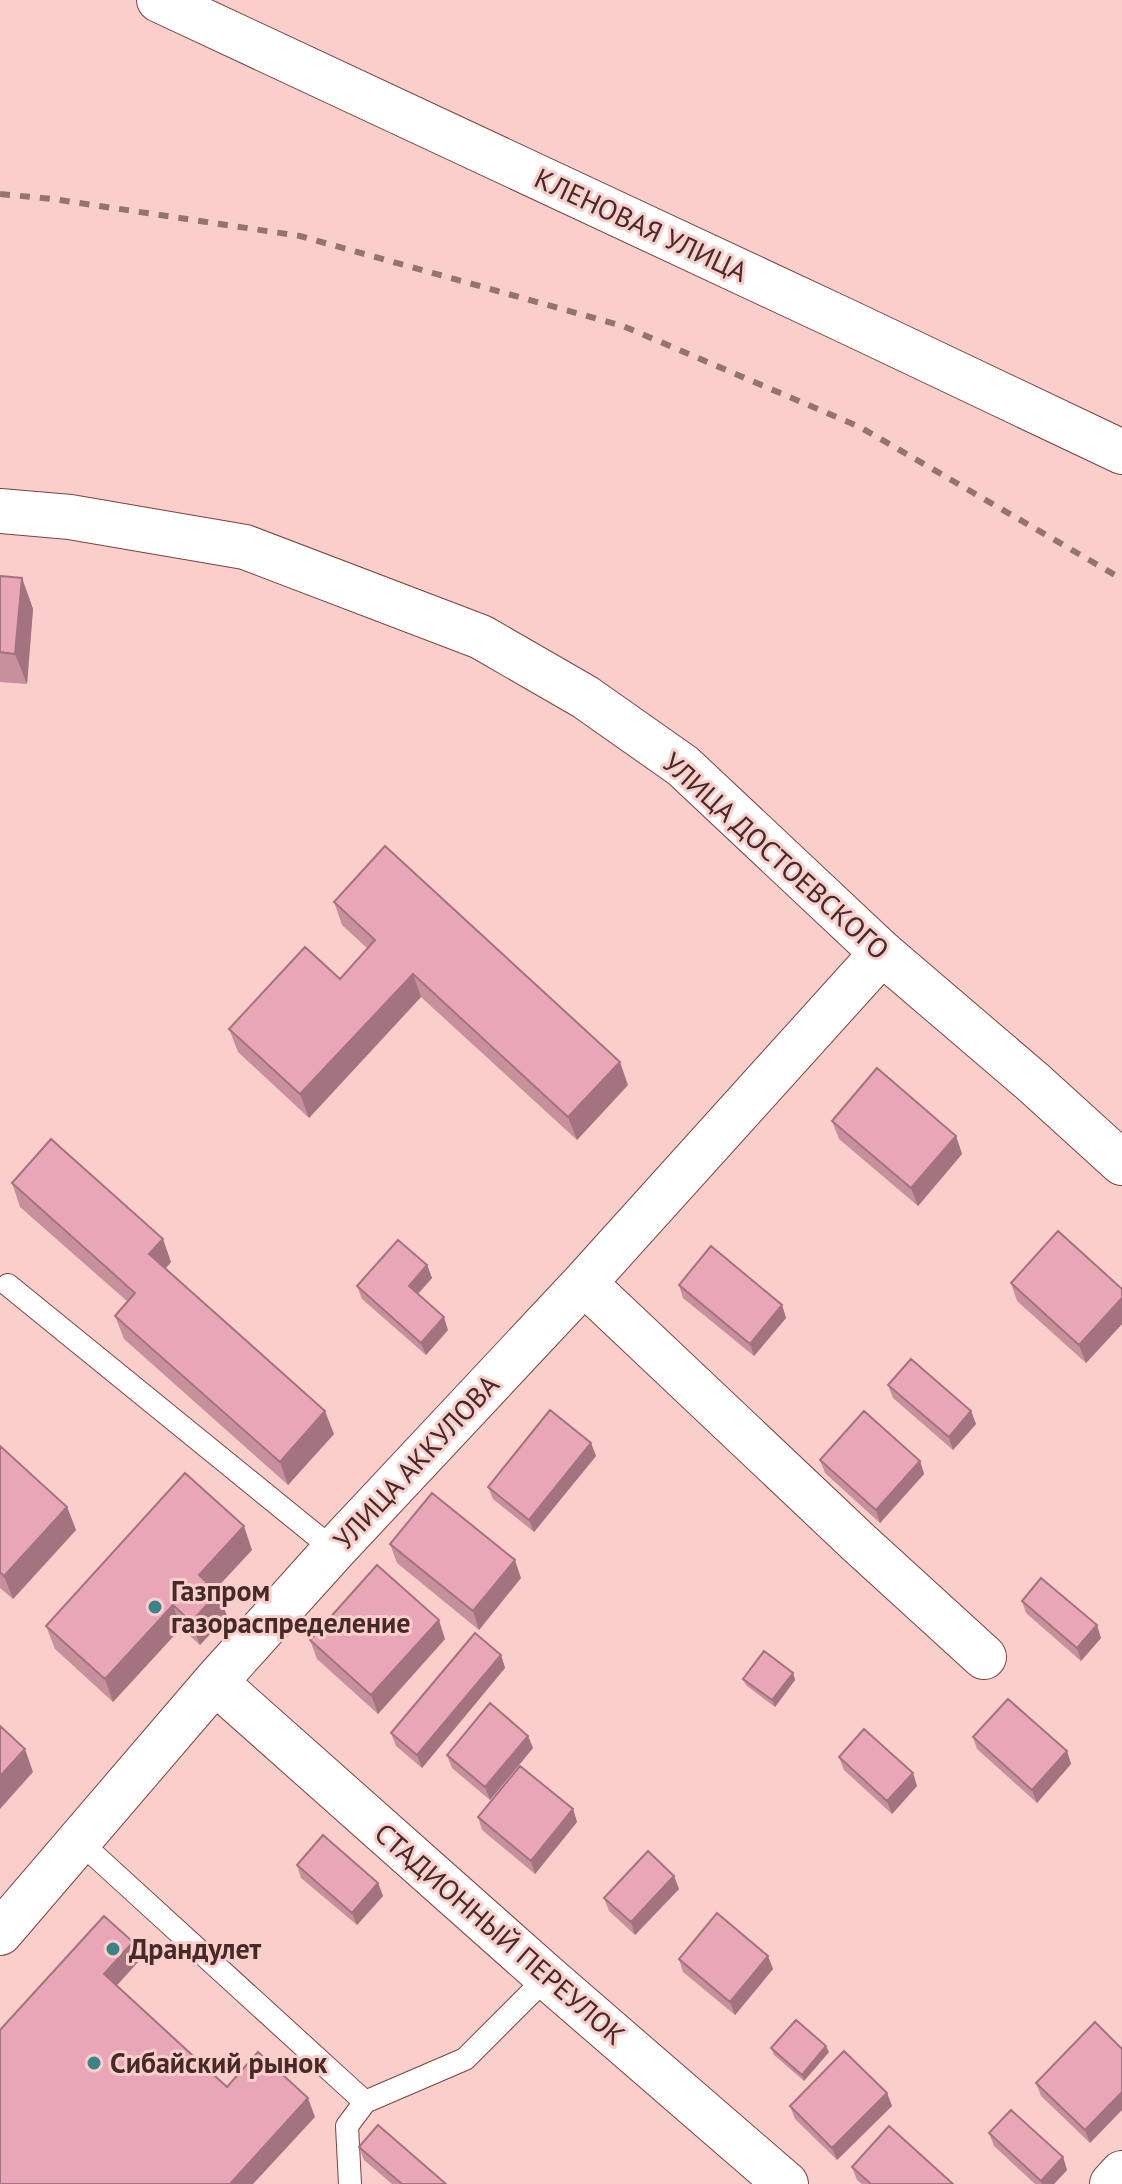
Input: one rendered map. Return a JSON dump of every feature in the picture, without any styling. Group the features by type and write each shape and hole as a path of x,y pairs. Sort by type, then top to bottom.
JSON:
{"street":[{"name":"КЛЕНОВАЯ УЛИЦА","path":"159,0 1122,452"},
{"name":"УЛИЦА ДОСТОЕВСКОГО","path":"0,511 70,517 245,547 481,637 585,697 683,766 882,953 1122,1163"},
{"name":"УЛИЦА АККУЛОВА","path":"0,1933 215,1682 584,1283 882,953"},
{"path":"584,1283 984,1657"},
{"name":"СТАДИОННЫЙ ПЕРЕУЛОК","path":"215,1682 786,2184"},
{"path":"1112,2184 1122,2173"}],"lane":[{"path":"8,1285 334,1550"},
{"path":"79,1841 365,2102"},
{"path":"350,2184 347,2126 365,2102 465,2059 547,1977"}],"building":[{"path":"0,576 22,578 15,654 0,652"},
{"path":"385,846 620,1062 568,1117 413,974 300,1094 229,1029 305,947 340,979 375,940 334,902"},
{"path":"877,1068 956,1136 911,1188 832,1121"},
{"path":"51,1139 163,1239 149,1254 325,1411 280,1462 115,1316 135,1293 12,1183"},
{"path":"1058,1231 1122,1289 1122,1298 1079,1345 1011,1283"},
{"path":"398,1240 427,1265 409,1286 444,1317 421,1343 357,1286"},
{"path":"711,1246 782,1305 750,1344 679,1285"},
{"path":"911,1359 971,1411 949,1437 888,1385"},
{"path":"550,1410 591,1443 529,1520 488,1487"},
{"path":"864,1411 920,1461 876,1510 820,1460"},
{"path":"0,1446 67,1507 4,1576 0,1572"},
{"name":"Газпром газораспределение","path":"185,1473 244,1526 199,1575 218,1593 191,1622 173,1605 105,1679 46,1626"},
{"path":"432,1493 515,1560 473,1611 390,1544"},
{"path":"377,1565 439,1620 371,1695 310,1640"},
{"path":"1041,1578 1097,1625 1077,1648 1022,1601"},
{"path":"475,1633 501,1655 417,1755 391,1733"},
{"path":"764,1651 793,1673 772,1700 743,1679"},
{"path":"1008,1699 1067,1751 1032,1790 973,1737"},
{"path":"490,1703 528,1736 485,1787 447,1755"},
{"path":"0,1726 25,1749 0,1776"},
{"path":"864,1729 913,1773 887,1801 839,1757"},
{"path":"520,1766 573,1809 531,1861 478,1817"},
{"path":"323,1835 378,1883 352,1913 297,1865"},
{"path":"648,1851 674,1876 631,1922 604,1898"},
{"path":"717,1913 768,1956 730,2002 679,1959"},
{"name":"Сибайский рынок","path":"104,1916 133,1942 104,1974 227,2087 258,2052 308,2098 230,2184 0,2184 0,2030"},
{"path":"796,2020 826,2046 802,2075 771,2048"},
{"path":"1095,2022 1122,2049 1122,2092 1085,2130 1036,2083"},
{"path":"844,2051 887,2093 832,2148 790,2106"},
{"path":"1011,2110 1063,2157 1041,2181 989,2133"},
{"path":"378,2125 446,2184 402,2184 359,2147"},
{"path":"889,2126 953,2184 871,2184 852,2167"}],"railway":[{"path":"0,194 300,236 623,326 860,427 1122,579"}],"place":[{"name":"Газпром газораспределение","path":"155,1607"},
{"name":"Драндулет","path":"113,1949"},
{"name":"Сибайский рынок","path":"94,2063"}]}
